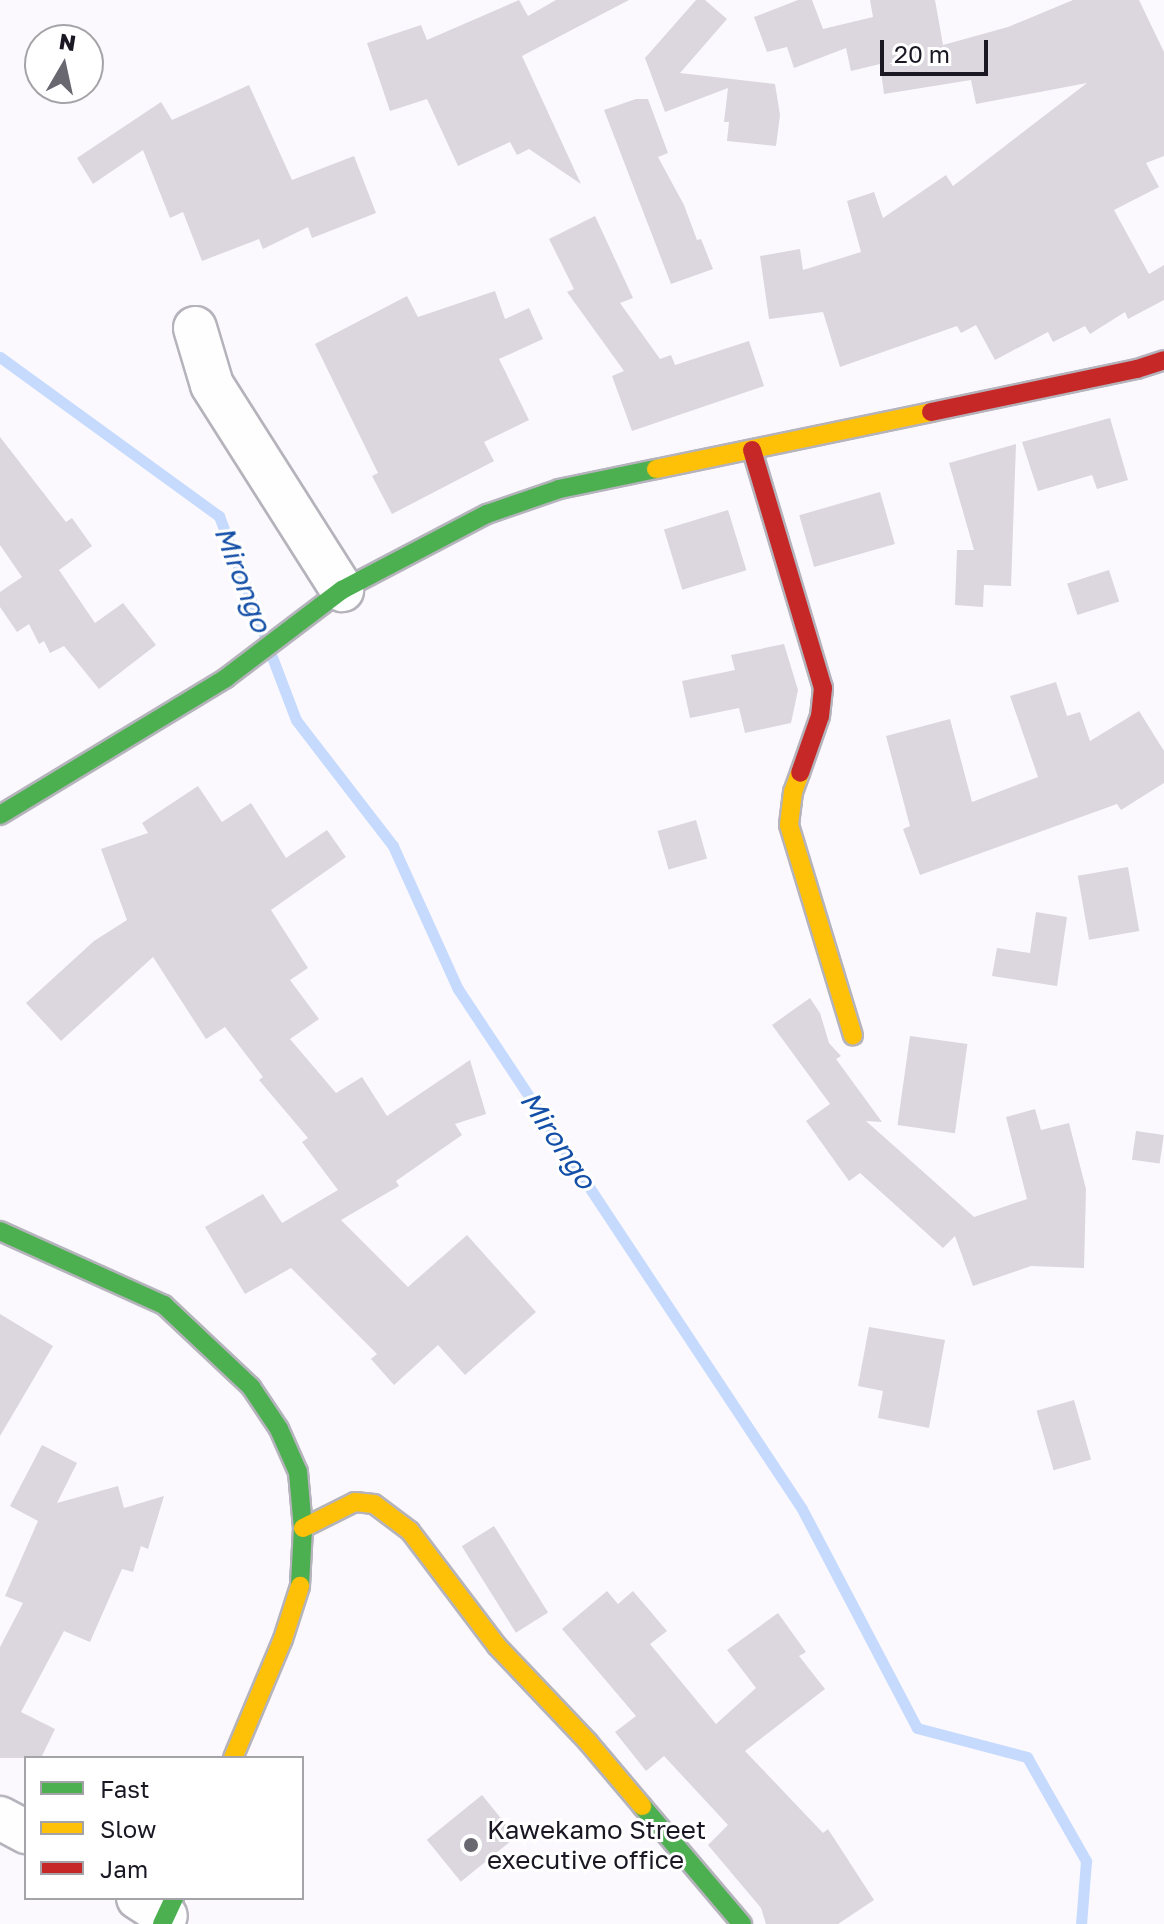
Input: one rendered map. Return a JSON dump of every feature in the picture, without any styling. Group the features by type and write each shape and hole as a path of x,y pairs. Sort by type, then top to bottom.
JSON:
{"street":[{"path":"195,328 212,385 342,590"},
{"path":"0,815 226,678 342,590 487,514 559,489 1164,360"},
{"path":"752,450 823,688 820,716 793,792 789,825 853,1035"},
{"path":"0,1231 164,1305 251,1387 279,1429 298,1472 303,1528 301,1583 283,1639 234,1756"},
{"path":"303,1528 355,1502 374,1504 410,1531 497,1646 588,1742 742,1924"},
{"path":"0,1818 24,1831"}],"building":[{"path":"519,0 528,16 556,0 629,0 522,56 581,184 529,149 517,155 510,142 458,166 427,99 390,111 367,43 421,25 427,40"},
{"path":"696,0 705,0 727,19 680,73 775,84 780,115 776,146 727,141 729,122 724,122 728,88 665,112 645,58"},
{"path":"798,0 812,0 823,29 873,17 870,0 935,0 943,45 1008,27 1073,0 1139,0 1164,52 1164,156 1146,163 1159,187 1114,210 1149,274 1164,265 1164,300 1128,319 1125,312 1090,334 1085,326 1053,342 1048,332 995,360 976,325 961,333 957,326 840,367 823,312 769,319 760,256 800,249 803,270 861,252 847,201 874,192 883,218 946,175 953,186 1087,83 976,104 971,80 884,94 880,64 851,71 846,48 794,68 787,47 767,52 754,17"},
{"path":"249,85 292,180 354,156 376,213 312,238 308,227 263,249 259,239 202,261 183,212 170,218 143,150 93,184 77,158 161,102 172,120"},
{"path":"636,99 648,99 668,153 658,157 684,205 697,240 701,239 713,269 671,284 604,110"},
{"path":"595,216 633,298 620,303 660,359 671,355 675,365 749,341 764,386 632,431 612,376 624,371 567,292 574,289 549,239"},
{"path":"495,291 505,319 529,308 543,339 499,359 529,420 484,442 494,461 392,514 372,476 378,473 315,344 407,296 418,317"},
{"path":"1110,418 1128,480 1097,489 1092,475 1038,491 1022,442"},
{"path":"0,437 66,522 72,518 92,546 59,570 95,623 123,603 156,645 99,689 64,646 50,653 44,641 39,644 29,624 17,632 0,607 0,592 22,577 0,545"},
{"path":"1016,444 1011,586 984,585 983,607 955,605 957,550 974,550 949,463"},
{"path":"880,492 895,544 814,567 799,515"},
{"path":"728,510 746,570 682,590 664,530"},
{"path":"1109,570 1119,601 1077,615 1067,584"},
{"path":"784,644 798,690 791,723 745,733 739,708 690,718 682,681 735,670 731,655"},
{"path":"1056,682 1067,716 1080,712 1090,741 1139,711 1164,751 1164,783 1121,810 1117,804 920,875 903,829 910,826 886,736 950,719 972,802 1038,777 1010,696"},
{"path":"198,786 222,822 251,803 286,858 327,830 346,857 271,910 308,968 290,980 319,1019 290,1039 336,1093 362,1077 387,1116 470,1060 486,1114 455,1124 462,1135 396,1181 399,1186 341,1220 408,1287 467,1235 536,1312 465,1375 438,1345 394,1385 371,1359 377,1354 291,1268 245,1294 205,1227 263,1194 282,1223 338,1190 302,1142 308,1138 259,1080 263,1077 225,1027 206,1039 153,957 61,1041 26,1003 94,941 127,920 101,849 148,833 142,823"},
{"path":"696,820 707,858 669,869 658,831"},
{"path":"1128,867 1139,931 1089,940 1078,876"},
{"path":"1036,912 1067,917 1057,986 992,976 997,948 1030,953"},
{"path":"810,998 820,1013 829,1043 841,1056 836,1059 882,1122 866,1121 974,1217 1027,1199 1006,1117 1035,1109 1041,1130 1069,1123 1086,1189 1084,1268 1031,1266 973,1286 955,1236 943,1248 860,1173 849,1181 806,1121 830,1104 772,1025"},
{"path":"910,1036 967,1044 955,1133 897,1125"},
{"path":"1136,1131 1164,1135 1160,1164 1132,1160"},
{"path":"0,1314 53,1346 0,1436"},
{"path":"869,1327 945,1340 929,1428 878,1418 883,1391 858,1386"},
{"path":"1074,1400 1091,1460 1054,1470 1037,1411"},
{"path":"42,1445 77,1463 57,1503 118,1486 124,1508 164,1496 148,1549 141,1546 133,1572 122,1569 90,1642 64,1631 21,1712 55,1729 42,1756 24,1758 0,1758 0,1647 23,1603 5,1596 38,1521 10,1506"},
{"path":"494,1526 548,1613 516,1633 462,1546"},
{"path":"607,1591 618,1604 633,1591 667,1631 650,1644 716,1724 756,1688 727,1650 778,1613 806,1652 799,1656 825,1689 745,1751 823,1833 828,1829 874,1900 838,1924 766,1924 761,1908 708,1845 728,1825 664,1756 646,1771 615,1732 636,1716 562,1629"},
{"path":"482,1795 516,1837 461,1882 427,1840"}],"waterway":[{"name":"Mirongo","path":"0,357 219,516 265,637"},
{"name":"Mirongo","path":"272,657 296,720 393,846 458,989 802,1509 917,1728 1027,1757 1086,1861 1081,1924"}],"traffic: fast":[{"path":"0,815 226,678 342,590 487,514 559,489 656,469"},
{"path":"0,1231 164,1305 251,1387 279,1429 298,1472 303,1528 300,1586"},
{"path":"642,1806 742,1924"},
{"path":"162,1924 173,1900"}],"traffic: slow":[{"path":"656,469 931,412"},
{"path":"800,773 793,792 789,825 853,1035"},
{"path":"303,1528 355,1502 374,1504 410,1531 497,1646 588,1742 642,1806"},
{"path":"234,1756 283,1639 300,1586"}],"traffic: jam":[{"path":"931,412 1137,369 1164,360"},
{"path":"752,450 823,688 820,716 800,773"}],"place":[{"name":"Kawekamo Street executive office","path":"471,1845"}]}
